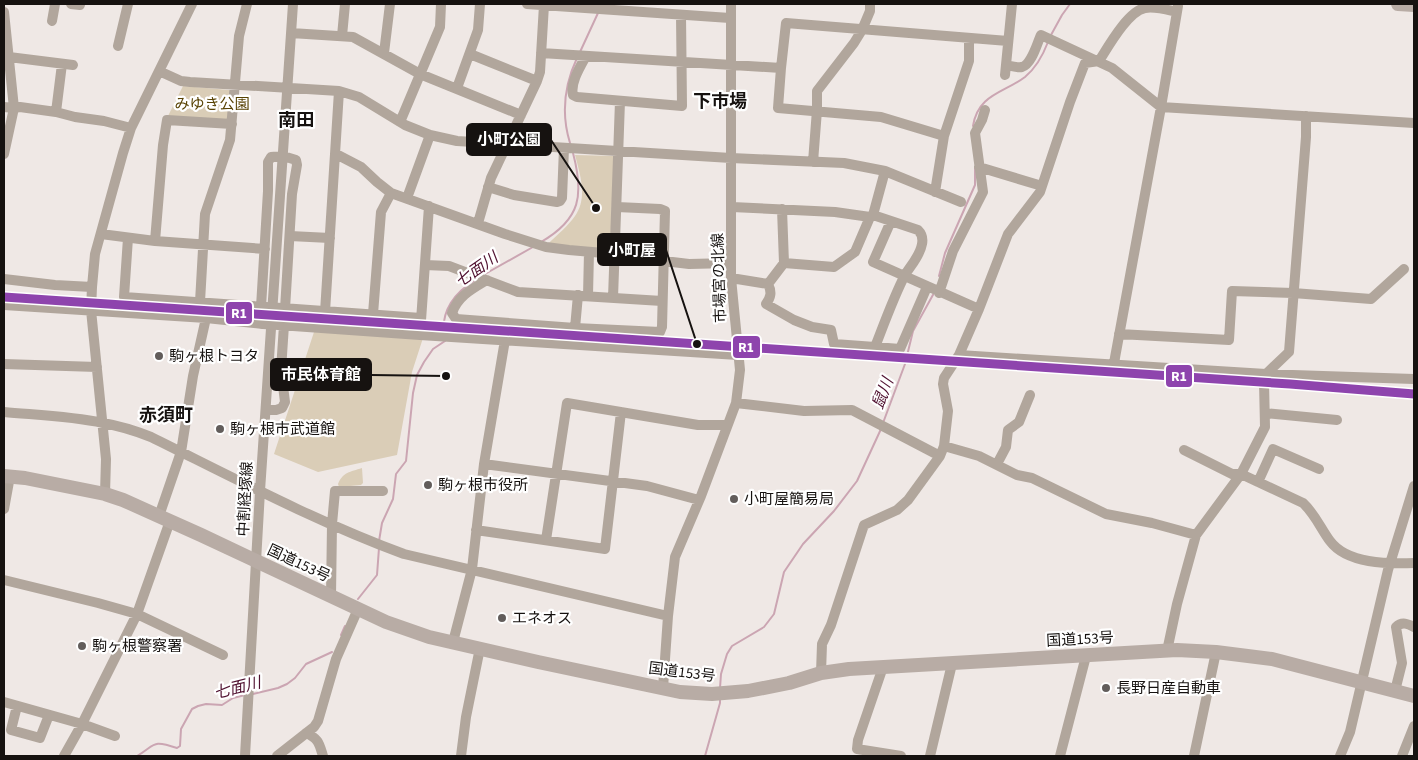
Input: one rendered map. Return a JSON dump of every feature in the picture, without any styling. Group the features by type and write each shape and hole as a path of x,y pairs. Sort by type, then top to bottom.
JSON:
{"highway":[{"path":"1398,4 1414,5"},
{"name":"国道153号","path":"7,476 105,494 140,507 386,622 419,634 688,693 712,694 748,691 788,683 821,673 883,666 1167,651 1216,652 1272,659 1414,696"}],"street":[{"path":"52,21 55,4"},
{"path":"118,46 128,4"},
{"path":"105,494 106,459 91,310 95,254 132,128 192,4"},
{"path":"200,302 205,214 230,140 239,36 247,4"},
{"name":"中割経塚線","path":"245,756 260,491 293,4"},
{"path":"342,36 345,4"},
{"path":"384,53 390,4"},
{"path":"400,122 440,27 441,4"},
{"path":"457,88 478,30 480,4"},
{"path":"527,4 730,18"},
{"name":"市場宮の北線","path":"663,688 668,616 675,557 736,403 740,370 731,278 731,4"},
{"path":"813,162 817,91 862,30 870,11 870,4"},
{"path":"1012,4 1005,70 1026,65 1037,48 1041,35 1112,68 1161,107 1414,123"},
{"path":"478,223 490,178 540,72 544,5"},
{"path":"821,673 822,644 834,616 864,526 897,510 908,500 942,451 948,411 943,384 944,378 959,355 1008,234 1040,192 1070,102 1086,63 1099,61 1126,22 1143,8 1178,9 1114,363"},
{"path":"4,12 5,41 9,57 9,108 4,154"},
{"path":"581,56 572,90 573,96 578,98 682,106 682,15"},
{"path":"944,136 881,117 778,108 786,23 1008,41"},
{"path":"291,33 353,38 420,74 521,115"},
{"path":"935,192 944,136 969,61 969,38"},
{"path":"470,54 537,81"},
{"path":"541,54 781,68"},
{"path":"9,57 73,66"},
{"path":"56,112 62,64"},
{"path":"159,71 181,81 339,91 359,98 400,122 430,135 456,141 844,163 885,171 961,202"},
{"path":"325,312 339,91"},
{"path":"614,298 620,101"},
{"path":"9,108 20,107 56,112 132,128"},
{"path":"768,284 771,297 766,304 794,320 812,327 831,330 834,344 900,348 983,192 975,133 985,110"},
{"path":"1167,651 1177,604 1196,535 1241,474 1265,428 1264,382 1266,374 1289,352 1306,137 1306,116"},
{"path":"155,241 163,145 167,120 232,124"},
{"path":"407,198 430,135"},
{"path":"488,187 514,195 560,202 569,148"},
{"path":"336,154 362,167 391,193 531,243 615,254"},
{"path":"263,307 268,162 271,157 284,156 296,160 297,165 292,194 283,308"},
{"path":"979,167 1042,186"},
{"path":"784,263 834,267 855,252 871,216 885,171"},
{"path":"373,314 381,212 391,193"},
{"path":"420,335 429,206"},
{"path":"482,278 459,300 452,312 456,319 660,332 662,327 665,211 660,209 617,207"},
{"path":"732,207 835,212 871,216 918,230 921,234 922,245 905,276 875,347"},
{"path":"768,284 784,263 782,209"},
{"path":"891,221 873,262 979,309"},
{"path":"101,234 155,241 265,248"},
{"path":"290,236 330,238"},
{"path":"128,238 124,297 422,318"},
{"path":"576,328 583,296 589,252"},
{"path":"664,261 689,264 731,263"},
{"path":"425,265 449,266 518,292 662,301"},
{"path":"1119,334 1229,340 1232,292 1371,299 1404,269"},
{"path":"731,278 768,284"},
{"path":"4,279 92,288"},
{"path":"4,305 206,318 420,335 738,355"},
{"path":"64,756 137,614 181,452 193,376 206,318"},
{"path":"266,410 282,408 285,402 281,370 281,325"},
{"path":"454,642 472,569 484,464 505,340"},
{"path":"959,355 1114,363 1266,374 1414,379"},
{"path":"4,364 97,367"},
{"path":"997,464 1006,447 1008,430 1018,422 1030,395"},
{"path":"546,540 567,403 698,425 728,425"},
{"path":"736,403 804,411 852,410 882,426 942,451 979,456 1017,475 1032,478 1106,514 1152,522 1196,535"},
{"path":"4,412 103,423 133,430 152,437 260,491 332,524 404,554 668,616"},
{"path":"476,530 605,549 621,412"},
{"path":"1265,413 1337,420"},
{"path":"1258,482 1274,449 1319,469"},
{"path":"1184,450 1232,474 1241,474 1303,503 1310,509 1329,540 1337,549 1355,558 1390,564 1414,563"},
{"path":"484,464 647,486 699,500"},
{"path":"4,508 7,476"},
{"path":"1340,756 1350,732 1390,564 1414,486"},
{"path":"331,596 332,524 335,491 383,491"},
{"path":"4,580 137,614 222,655"},
{"path":"277,756 314,727 318,721 336,659 358,609"},
{"path":"1395,691 1402,663 1396,627 1399,624 1405,623 1414,628"},
{"path":"461,756 466,717 480,648"},
{"path":"1194,756 1216,652"},
{"path":"1060,756 1086,656"},
{"path":"930,756 952,668 951,662"},
{"path":"883,666 858,740 857,749 901,756"},
{"path":"4,702 82,724 115,736"},
{"path":"17,706 11,730 25,734 40,738 49,715"},
{"path":"1402,756 1414,726"},
{"path":"306,733 315,737 318,741 323,756"}],"green space":[{"name":"みゆき公園","path":"183,86 229,90 231,93 227,121 168,116"},
{"path":"575,155 614,156 610,251 548,244 569,223 579,209 582,186"},
{"path":"314,332 423,338 412,372 397,455 318,472 274,454"},
{"path":"362,468 363,483 361,485 339,487 340,480 345,475"}],"waterway":[{"name":"鼠川","path":"1051,35 1070,4"},
{"name":"七面川","path":"580,52 598,13"},
{"name":"鼠川","path":"973,126 980,107 986,101 1033,70 1048,42"},
{"name":"七面川","path":"570,143 565,121 565,100 569,79 577,58"},
{"name":"七面川","path":"541,242 564,224 572,215 576,205 578,181 573,153"},
{"name":"鼠川","path":"939,276 945,253 975,185 975,168"},
{"name":"七面川","path":"485,274 533,247"},
{"name":"七面川","path":"444,334 447,310 455,297 474,281"},
{"name":"鼠川","path":"883,423 905,364 913,331 934,293"},
{"name":"七面川","path":"379,541 382,523 393,499 396,474 406,461 413,393 417,375 433,349 445,341"},
{"name":"鼠川","path":"720,688 721,674 727,654 732,646 764,627 774,614 784,572 803,544 834,511 857,481 881,429"},
{"name":"七面川","path":"358,599 377,575 379,548"},
{"name":"七面川","path":"341,635 345,626"},
{"name":"七面川","path":"253,694 287,684 295,678 306,664 332,652"},
{"name":"七面川","path":"137,756 154,744 177,748 180,746 181,729 192,709 206,704 222,705 233,698 245,695"},
{"name":"鼠川","path":"705,756 720,698"}],"transit line":[{"name":"R1","path":"4,297 1414,394"}],"place":[{"name":"小町公園","path":"596,208"},
{"name":"小町屋","path":"697,344"},
{"name":"駒ヶ根トヨタ","path":"159,356"},
{"name":"市民体育館","path":"446,376"},
{"name":"駒ヶ根市武道館","path":"220,429"},
{"name":"駒ヶ根市役所","path":"428,485"},
{"name":"小町屋簡易局","path":"734,499"},
{"name":"エネオス","path":"502,618"},
{"name":"駒ヶ根警察署","path":"82,646"},
{"name":"長野日産自動車","path":"1106,688"}],"district":[{"name":"下市場","path":"720,101"},
{"name":"南田","path":"296,120"},
{"name":"赤須町","path":"166,415"}]}
